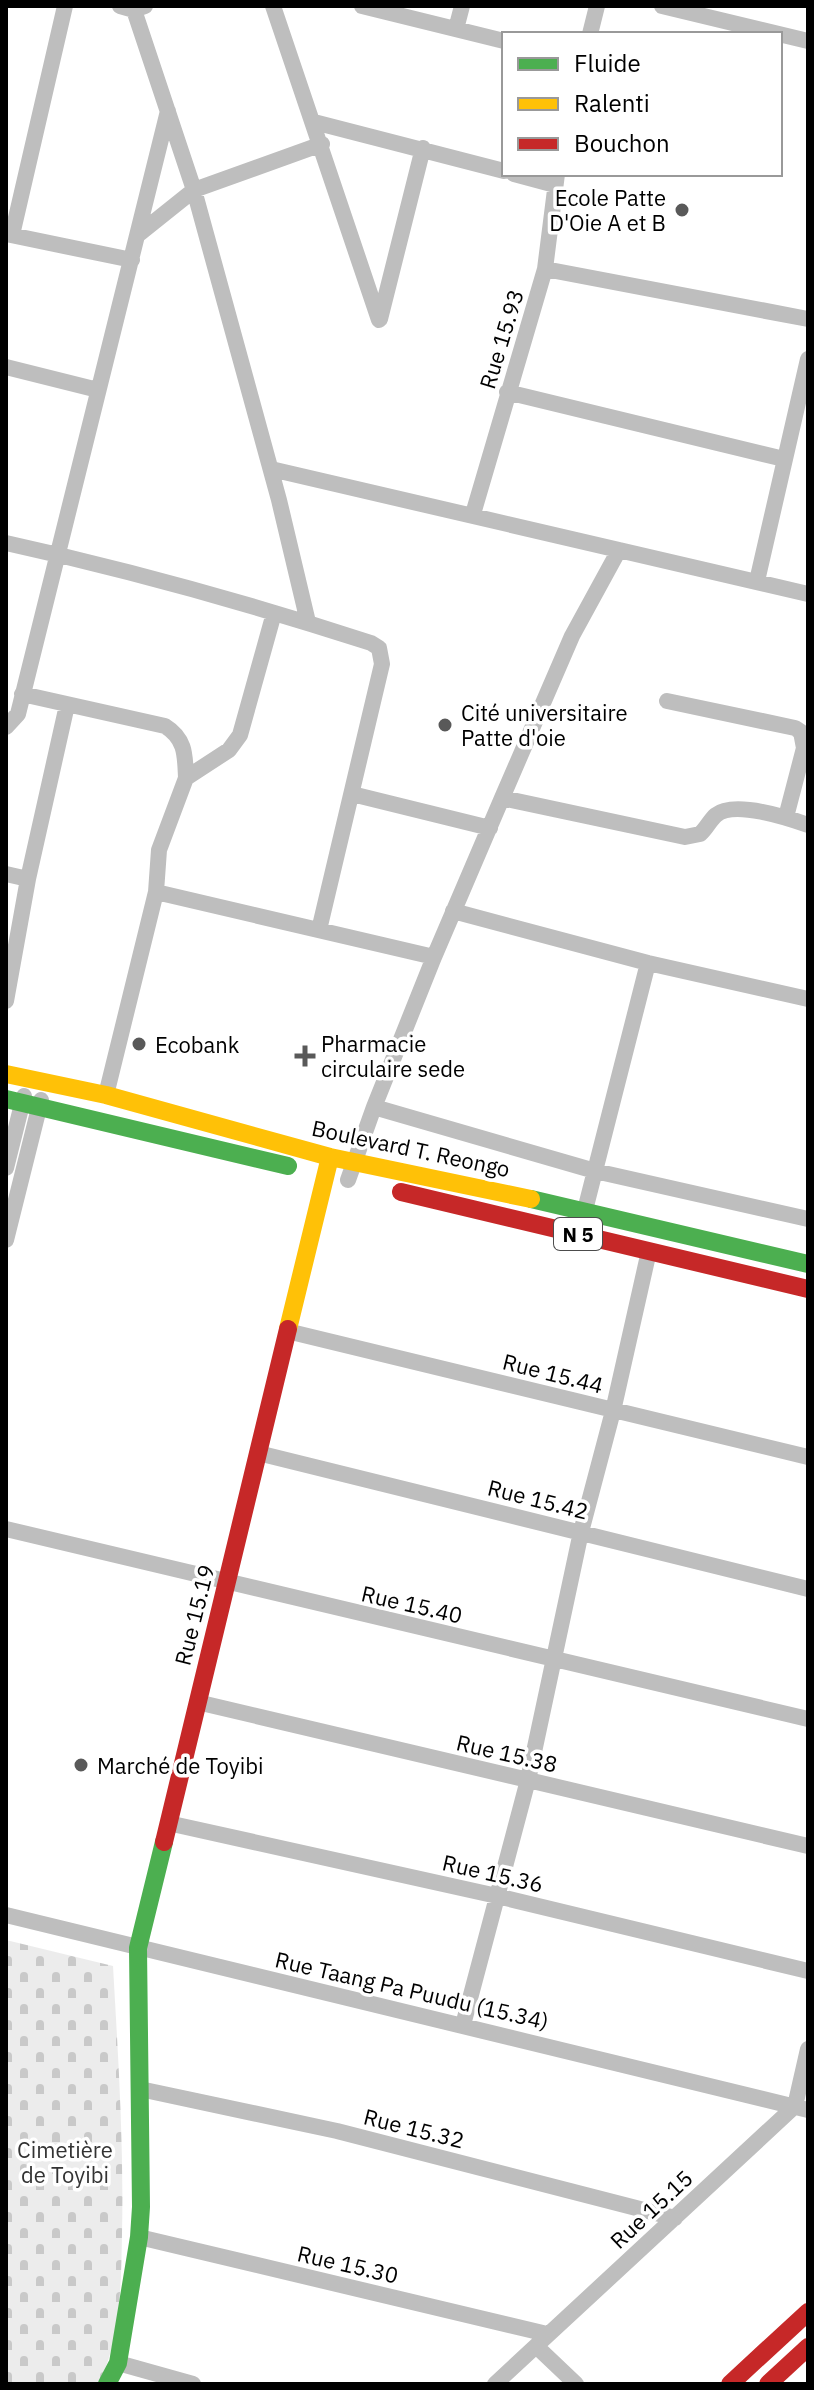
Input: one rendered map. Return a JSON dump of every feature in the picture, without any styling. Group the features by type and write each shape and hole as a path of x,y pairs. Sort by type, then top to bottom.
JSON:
{"main road":[{"name":"Boulevard T. Reongo","path":"6,1074 106,1095 328,1166"},
{"name":"N 5","path":"23,1103 328,1166 361,1178 808,1289"},
{"name":"Rue 15.19","path":"107,2384 118,2363 139,2237 138,1948 328,1166"},
{"name":"Boulevard T. Reongo","path":"361,1178 585,1210 808,1264"},
{"path":"730,2384 808,2312"},
{"path":"768,2384 808,2347"}],"street":[{"path":"65,6 9,235 132,260"},
{"path":"273,6 379,320 423,148"},
{"path":"362,6 502,40"},
{"path":"456,29 462,6"},
{"path":"590,32 597,6"},
{"path":"662,6 770,32"},
{"path":"133,7 194,190 271,469 308,622"},
{"path":"782,35 808,41"},
{"path":"6,727 18,714 168,111"},
{"path":"314,122 502,170"},
{"path":"139,234 194,190 322,144"},
{"path":"528,176 556,180"},
{"name":"Rue 15.93","path":"473,514 545,269 556,180"},
{"path":"545,269 808,319"},
{"path":"757,581 808,359"},
{"path":"6,367 98,390"},
{"path":"507,392 784,459"},
{"path":"271,469 808,594"},
{"path":"6,543 58,554 308,622 379,648 383,656 319,930"},
{"path":"361,1178 374,1107 434,957 572,636 619,550"},
{"path":"186,778 229,750 240,735 274,613"},
{"path":"22,694 165,726 181,740 186,778 159,850 156,892 106,1095"},
{"path":"667,701 795,728 801,732 804,748 786,817"},
{"path":"6,1001 28,879 67,705"},
{"path":"352,794 490,828"},
{"path":"502,798 685,837 700,834 715,815 728,809 786,817 808,825"},
{"path":"6,874 28,879"},
{"path":"156,892 434,957"},
{"path":"453,911 648,963 808,999"},
{"path":"585,1210 648,963"},
{"path":"6,1168 23,1103 36,1081"},
{"path":"6,1240 23,1103"},
{"path":"374,1107 595,1171 808,1219"},
{"path":"463,2025 528,1780 581,1532 613,1411 649,1251"},
{"name":"Rue 15.44","path":"287,1331 808,1457"},
{"name":"Rue 15.42","path":"258,1453 808,1589"},
{"name":"Rue 15.40","path":"6,1529 808,1719"},
{"name":"Rue 15.38","path":"197,1702 808,1846"},
{"name":"Rue 15.36","path":"168,1823 497,1896 808,1971"},
{"name":"Rue Taang Pa Puudu (15.34)","path":"6,1915 801,2108"},
{"path":"801,2108 808,2049"},
{"name":"Rue 15.32","path":"140,2089 337,2131 675,2218"},
{"name":"Rue 15.15","path":"495,2384 675,2218 801,2108"},
{"name":"Rue 15.30","path":"139,2237 541,2340"},
{"path":"541,2340 576,2384"},
{"path":"118,2363 193,2384"}],"green space":[{"name":"Cimetière de Toyibi","path":"6,1940 113,1966 121,2133 121,2272 116,2329 99,2384 6,2384"}],"traffic: fast":[{"path":"6,1099 288,1166"},
{"path":"531,1199 808,1264"},
{"path":"107,2384 118,2363 139,2237 138,1948 164,1842"}],"traffic: slow":[{"path":"6,1074 106,1095 330,1157 531,1199"},
{"path":"288,1329 330,1157"}],"traffic: jam":[{"path":"401,1192 808,1289"},
{"path":"164,1842 288,1329"},
{"path":"730,2384 808,2312"},
{"path":"768,2384 808,2347"}],"place":[{"name":"Ecole Patte D'Oie A et B","path":"682,210"},
{"name":"Cité universitaire Patte d'oie","path":"445,725"},
{"name":"Ecobank","path":"139,1044"},
{"name":"Pharmacie circulaire sede","path":"305,1056"},
{"name":"Marché de Toyibi","path":"81,1765"}]}
